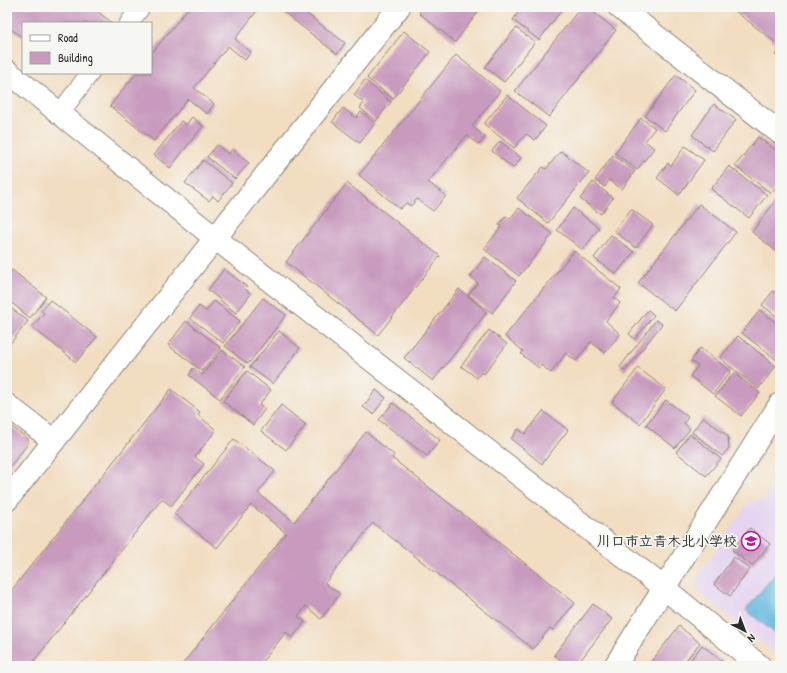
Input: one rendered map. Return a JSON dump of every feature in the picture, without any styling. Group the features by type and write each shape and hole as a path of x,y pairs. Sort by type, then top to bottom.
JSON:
{"street":[{"path":"7,500 399,7"},
{"path":"619,7 780,132"},
{"path":"7,71 216,238 664,588 760,666"},
{"path":"7,404 54,441"},
{"path":"615,666 780,404"}],"lane":[{"path":"130,22 141,7"},
{"path":"60,113 89,74"}],"shaded area":[{"name":"川口市立青木北小学校","path":"780,473 780,658 699,593 695,580 749,502 765,500"}],"water":[{"path":"780,568 780,637 746,610"}],"building":[{"path":"7,7 92,7 111,22 22,22 22,37 7,26"},
{"path":"189,7 260,7 235,39 251,52 245,60 228,46 194,88 214,104 207,114 188,99 154,141 110,106 135,74 152,74 152,53"},
{"path":"277,7 298,7 345,43 337,54"},
{"path":"424,7 482,7 455,42 419,13"},
{"path":"522,7 564,7 539,40 513,20"},
{"path":"581,7 587,7 616,30 549,117 515,91"},
{"path":"730,7 780,7 780,46"},
{"path":"516,28 535,42 504,82 485,67"},
{"path":"404,31 430,52 393,99 367,78"},
{"path":"780,48 780,58 775,55"},
{"path":"456,55 500,91 472,126 485,137 479,145 467,135 428,182 446,196 433,211 417,199 411,206 406,203 400,209 359,175"},
{"path":"676,75 695,90 665,131 645,116"},
{"path":"365,80 391,102 376,121 360,108 364,103 354,95"},
{"path":"507,95 546,126 535,140 526,134 514,148 484,124"},
{"path":"714,104 736,120 713,151 692,135"},
{"path":"343,108 356,118 361,112 375,123 360,143 332,122"},
{"path":"192,117 203,126 170,168 154,155 181,121 186,125"},
{"path":"641,118 655,128 645,141 654,148 637,170 615,153"},
{"path":"758,137 780,153 780,182 771,193 735,166"},
{"path":"500,141 521,158 513,168 492,151"},
{"path":"217,145 229,154 232,149 249,163 235,179 207,157"},
{"path":"685,146 704,160 679,195 657,178 668,163 671,166"},
{"path":"561,151 589,173 548,223 517,198 543,167 546,169"},
{"path":"613,155 635,171 622,189 609,180 605,187 595,180"},
{"path":"203,160 232,183 218,201 213,196 209,201 185,183"},
{"path":"729,166 767,195 749,218 711,189"},
{"path":"593,182 613,198 601,214 580,199"},
{"path":"347,183 440,256 378,335 286,262"},
{"path":"780,195 780,254 752,232"},
{"path":"699,204 736,232 675,311 638,283"},
{"path":"519,208 553,234 519,276 484,249 502,226 499,225 506,216 510,219"},
{"path":"573,208 599,228 583,250 557,230"},
{"path":"631,209 653,225 636,248 614,231"},
{"path":"611,235 634,252 616,274 594,258"},
{"path":"574,251 621,289 614,298 620,303 606,321 620,334 605,353 591,342 576,361 566,353 551,373 541,365 539,368 521,354 523,351 505,336"},
{"path":"485,257 516,281 492,313 468,295 478,283 470,277"},
{"path":"224,269 247,287 245,289 251,294 236,313 208,290"},
{"path":"12,270 46,297 30,318 7,299 7,277"},
{"path":"459,289 487,312 433,381 404,358"},
{"path":"773,291 780,296 780,319 762,305"},
{"path":"263,298 286,315 248,364 225,346"},
{"path":"50,300 97,337 76,362 32,327 44,313 41,311"},
{"path":"214,301 240,321 223,343 190,318 199,306 206,311"},
{"path":"7,305 28,321 9,345 7,343"},
{"path":"648,310 654,315 635,339 629,334"},
{"path":"760,310 780,326 780,359 778,361 742,333"},
{"path":"656,320 662,324 625,371 620,367"},
{"path":"186,321 221,348 202,371 168,345"},
{"path":"489,330 507,344 484,374 481,372 477,378 461,366"},
{"path":"279,331 300,348 273,384 250,367"},
{"path":"738,336 776,366 758,389 720,358"},
{"path":"700,348 731,371 713,394 690,376 698,366 691,361"},
{"path":"222,350 245,367 220,399 189,375 193,368 202,375"},
{"path":"638,368 666,389 640,424 612,402"},
{"path":"247,371 271,390 259,405 265,409 253,425 223,401"},
{"path":"734,373 760,393 741,416 715,396"},
{"path":"171,389 200,412 198,415 216,430 195,457 204,464 171,506 162,499 30,666 7,666 7,596"},
{"path":"376,390 386,398 373,414 363,407"},
{"path":"666,400 688,417 684,423 690,429 675,448 646,425"},
{"path":"393,403 440,440 427,456 379,420"},
{"path":"281,405 306,425 286,450 261,431"},
{"path":"543,411 568,430 542,464 511,439 518,429 525,434"},
{"path":"703,417 728,436 729,448 722,456 692,432"},
{"path":"7,423 28,439 28,444 7,470"},
{"path":"366,432 394,455 392,458 575,603 553,630 550,628 533,649 373,523 325,583 340,594 321,619 306,606 298,616 305,622 292,638 286,632 259,666 181,666 286,533 251,505 217,548 174,514 234,439 275,471 258,493 294,522"},
{"path":"690,434 721,459 706,476 676,452"},
{"path":"750,528 770,544 752,566 732,550"},
{"path":"734,557 750,569 730,596 714,584"},
{"path":"593,604 612,619 576,666 568,666 554,655"},
{"path":"679,626 700,643 681,666 656,666 651,662"},
{"path":"702,645 726,664 724,666 686,666"}],"place":[{"name":"川口市立青木北小学校","path":"751,541"}]}
